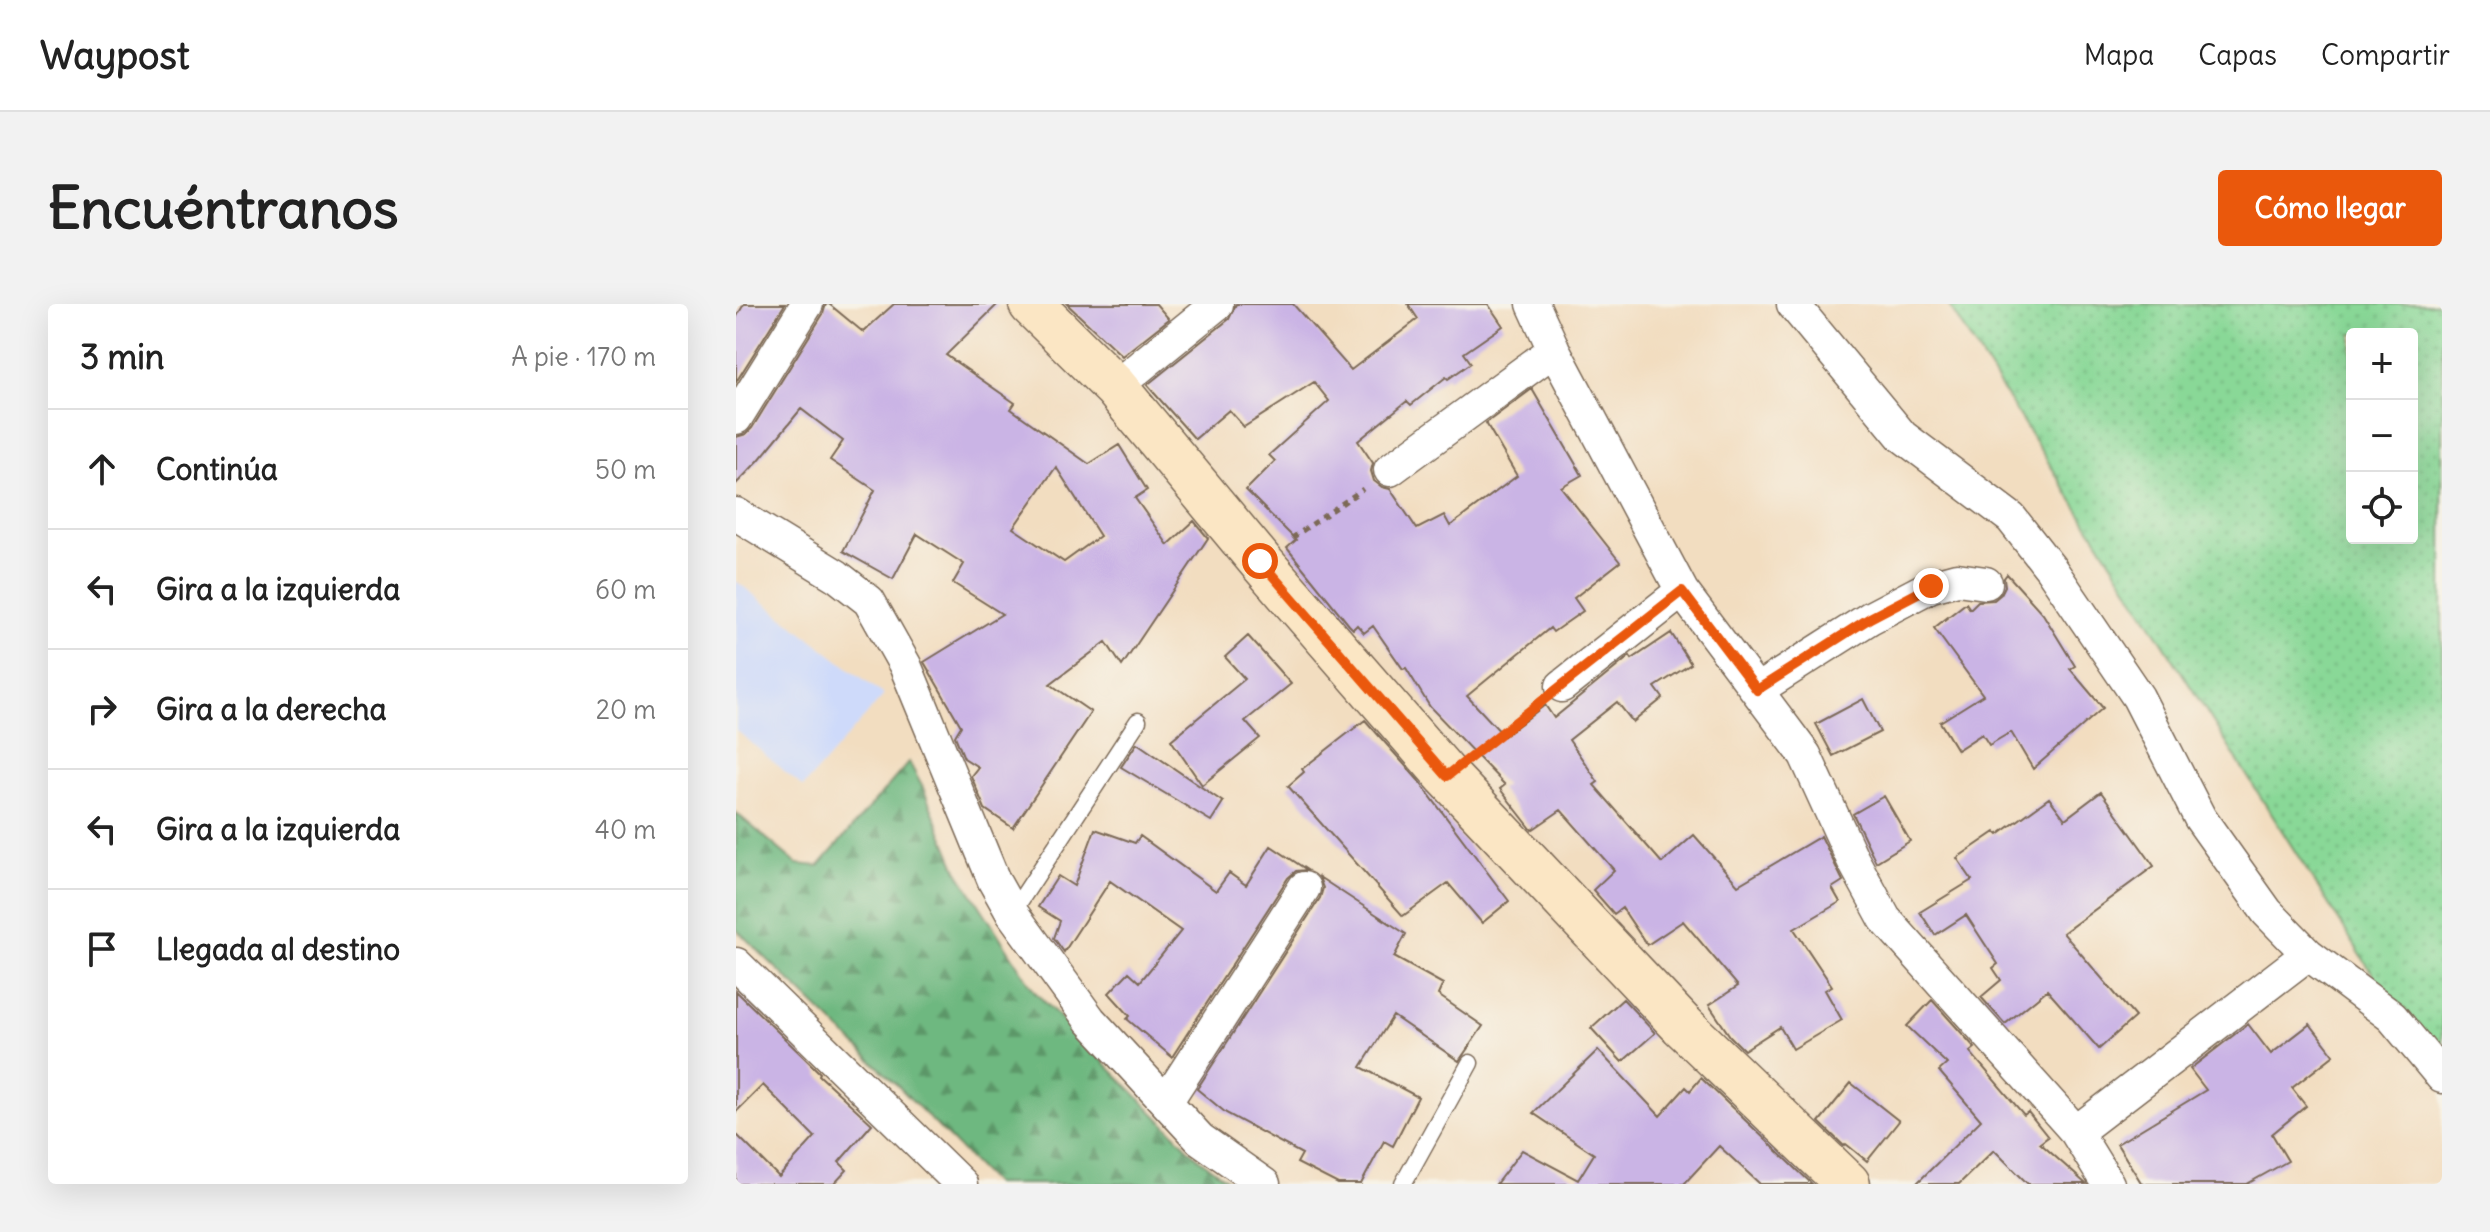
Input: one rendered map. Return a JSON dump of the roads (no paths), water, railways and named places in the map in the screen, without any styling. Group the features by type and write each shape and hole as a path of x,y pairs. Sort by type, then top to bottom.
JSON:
{"main road":[{"path":"1031,304 1115,387 1260,561 1447,776 1682,1025 1848,1184"}],"street":[{"path":"736,418 807,304"},
{"path":"1115,387 1217,304"},
{"path":"1533,304 1554,350 1682,591 1805,755 1853,860 1885,919 2076,1132 2108,1184"},
{"path":"1793,304 1902,436 2011,518 2138,697 2200,818 2267,912 2308,954 2392,1017 2442,1077"},
{"path":"1390,470 1554,350"},
{"path":"736,514 837,576 869,601 905,665 994,881 1012,913 1090,1020 1200,1139 1264,1184"},
{"path":"1757,690 1870,618 1931,586 1957,579 1986,583"},
{"path":"1562,686 1682,591"},
{"path":"1166,1102 1304,888"},
{"path":"2076,1132 2308,954"},
{"path":"736,964 961,1184"}],"lane":[{"path":"1012,913 1138,721"},
{"path":"1403,1184 1470,1063"}]}
